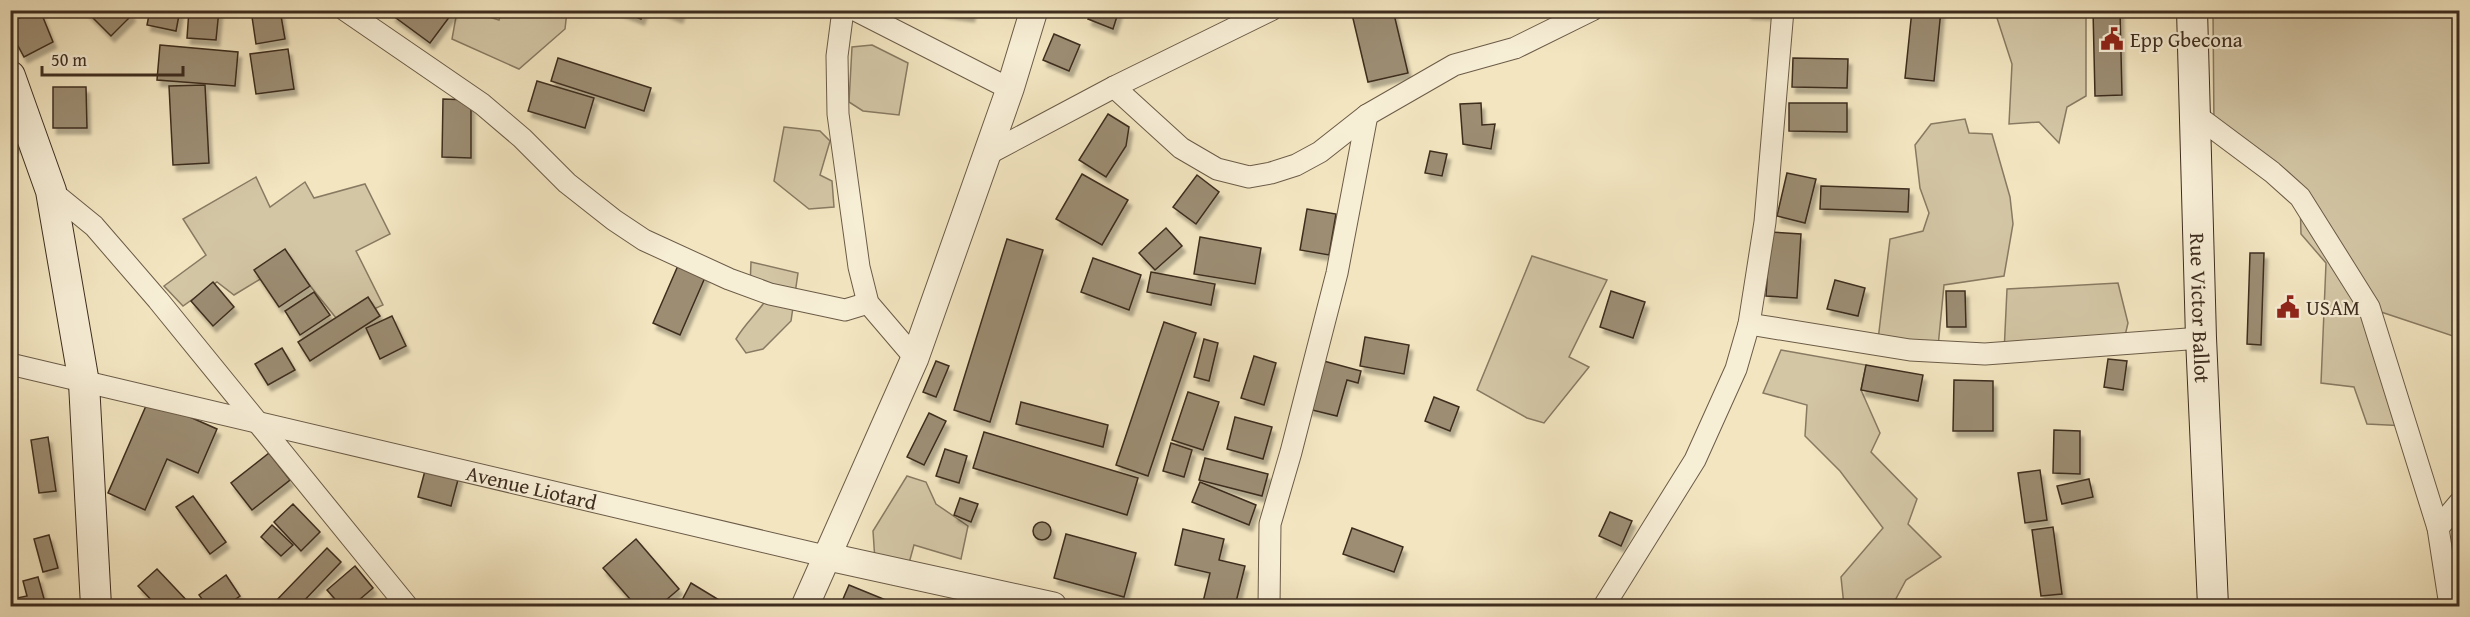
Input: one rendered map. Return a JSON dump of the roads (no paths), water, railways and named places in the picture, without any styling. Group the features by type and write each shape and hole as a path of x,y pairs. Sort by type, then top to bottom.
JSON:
{"main road":[{"name":"Rue Victor Ballot","path":"2192,10 2201,338 2213,606"},
{"path":"10,76 51,191 84,383 96,606"}],"street":[{"path":"345,10 482,104 522,138 567,183 644,240 729,279 770,294 845,310 868,303"},
{"path":"843,10 837,57 838,114 859,267 868,303 915,358"},
{"path":"855,10 1010,89"},
{"path":"805,606 829,557 915,358 1010,89 1034,10"},
{"path":"986,155 1114,87 1271,10"},
{"path":"1114,87 1181,148 1217,169 1249,177 1296,165 1320,152 1367,115 1454,65 1515,48 1592,10"},
{"path":"1604,606 1695,460 1736,369 1749,324 1765,222 1783,10"},
{"path":"1269,606 1270,524 1337,273 1344,224 1367,115"},
{"path":"2196,116 2272,172 2300,197 2369,307 2438,528 2450,606"},
{"path":"51,191 94,226 158,300 407,606"},
{"path":"1749,324 1910,350 1984,354 2201,338"},
{"name":"Avenue Liotard","path":"10,364 829,557 1050,606"},
{"path":"2438,528 2460,502"}],"place":[{"name":"Epp Gbecona","path":"2112,39"},
{"name":"USAM","path":"2288,307"}]}
